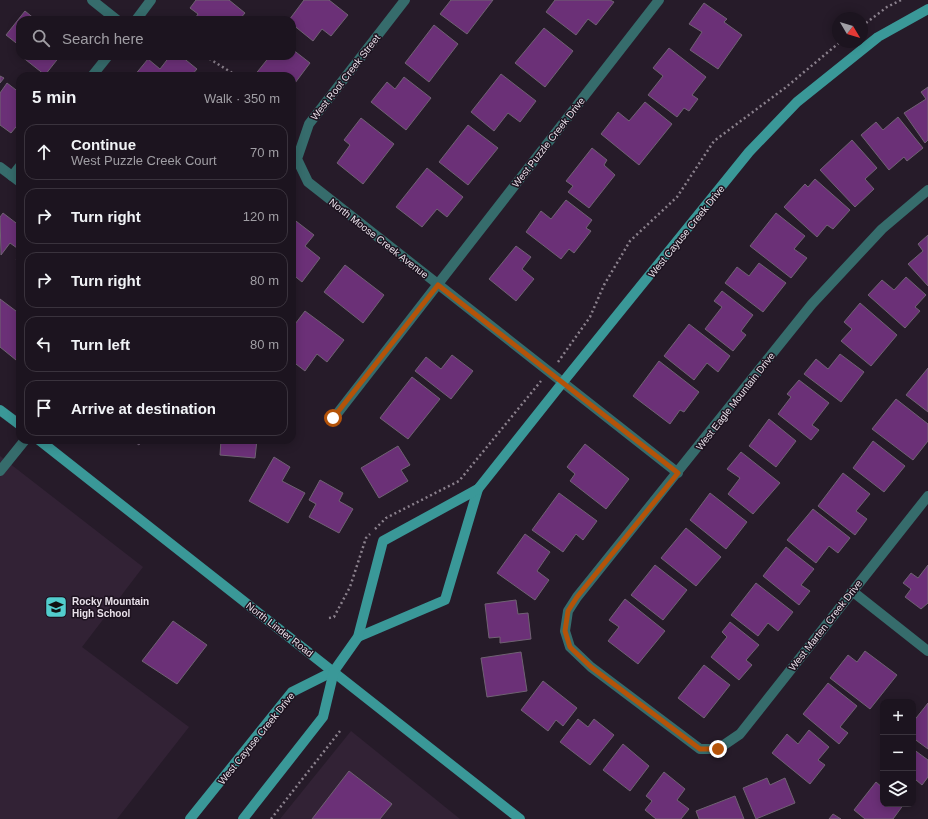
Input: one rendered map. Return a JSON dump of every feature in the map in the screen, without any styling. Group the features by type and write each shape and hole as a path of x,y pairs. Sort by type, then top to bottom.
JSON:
{"street":[{"path":"92,0 112,16"},
{"path":"139,16 151,0"},
{"name":"West Root Creek Street","path":"297,160 309,124 405,0"},
{"name":"West Puzzle Creek Drive","path":"333,418 659,0"},
{"name":"West Cayuse Creek Drive","path":"358,637 446,600 478,489 562,382 749,152 797,102 878,37 928,9"},
{"path":"95,72 105,60"},
{"name":"North Moose Creek Avenue","path":"297,160 308,182 678,473"},
{"path":"0,167 16,179"},
{"name":"West Eagle Mountain Drive","path":"718,749 700,749 591,667 570,647 565,631 568,611 577,597 678,473 812,304 882,229 928,190"},
{"path":"0,410 16,422"},
{"path":"0,471 22,444"},
{"name":"North Linder Road","path":"44,444 520,819"},
{"name":"West Cayuse Creek Drive","path":"243,819 322,717 334,671 358,637 383,541 478,489"},
{"name":"West Marten Creek Drive","path":"718,749 740,734 928,496"},
{"path":"852,591 928,651"},
{"name":"West Cayuse Creek Drive","path":"190,819 292,692 334,671"}],"path":[{"path":"868,21 887,7 901,0"},
{"path":"329,618 334,617 350,587 366,538 386,518 459,481 549,372 590,317 604,285 630,241 677,197 714,141 785,88 833,48"},
{"path":"211,60 230,72"},
{"path":"271,819 340,731"}],"shaded area":[{"name":"Rocky Mountain High School","path":"0,456 143,567 82,647 189,727 117,819 0,819"},
{"path":"351,731 460,819 280,819"}],"building":[{"path":"196,0 229,0 245,13 242,16 197,16 198,14 190,8"},
{"path":"304,0 329,0 348,15 331,36 322,29 313,41 296,27 296,16 292,16"},
{"path":"451,0 493,0 467,34 440,14"},
{"path":"555,0 610,0 614,2 596,25 588,19 576,35 546,12"},
{"path":"704,3 727,19 724,22 742,35 718,69 690,50 702,32 689,24"},
{"path":"25,11 31,16 21,16"},
{"path":"16,22 16,43 6,35"},
{"path":"434,25 458,44 429,82 405,63"},
{"path":"544,28 573,51 545,87 515,63"},
{"path":"669,48 706,77 692,95 698,99 689,111 684,108 677,117 648,95 663,76 653,68"},
{"path":"296,52 310,63 296,82 296,72 257,72 267,60 296,60"},
{"path":"26,60 57,60 47,72 41,72"},
{"path":"147,60 160,69 167,60 186,60 197,69 194,72 137,72"},
{"path":"501,74 536,101 520,122 508,113 494,131 471,112"},
{"path":"0,76 4,78 0,83"},
{"path":"404,77 431,98 406,130 371,102 387,82 395,89"},
{"path":"7,83 16,90 16,127 11,133 0,125 0,93"},
{"path":"928,87 928,140 925,143 904,113 926,99 921,92"},
{"path":"645,102 672,124 639,165 601,134 618,112 629,121"},
{"path":"898,117 923,148 907,161 904,157 889,170 861,135 876,122 883,130"},
{"path":"361,118 394,144 363,184 337,163 350,145 344,140"},
{"path":"468,125 498,148 468,185 439,162"},
{"path":"852,140 877,168 865,179 874,189 855,207 820,170"},
{"path":"592,148 607,160 604,165 615,175 589,208 568,192 573,186 566,181"},
{"path":"427,168 463,197 447,217 437,209 422,227 396,207"},
{"path":"815,179 850,210 833,229 827,225 817,237 784,207 805,184 808,187"},
{"path":"566,200 592,220 586,228 591,231 574,253 569,249 561,259 526,232 541,211 551,219"},
{"path":"3,213 16,223 16,247 10,243 1,255 0,217"},
{"path":"776,213 805,236 794,249 807,258 791,278 750,246"},
{"path":"296,221 314,235 305,246 320,258 302,282 296,277"},
{"path":"928,235 928,286 908,264 923,251 918,244"},
{"path":"516,246 531,257 522,269 534,279 516,301 489,279"},
{"path":"759,263 786,283 763,312 725,283 737,267 749,276"},
{"path":"345,265 384,295 363,323 324,292"},
{"path":"906,277 926,295 915,307 920,311 905,328 868,295 882,280 894,290"},
{"path":"722,291 753,315 741,331 746,335 733,351 705,329 722,307 714,301"},
{"path":"0,299 16,311 16,360 0,347"},
{"path":"860,303 897,335 871,366 841,341 852,329 844,322"},
{"path":"305,311 344,340 327,362 317,354 305,371 296,364 296,323"},
{"path":"689,324 730,356 718,372 707,363 694,380 664,356"},
{"path":"840,354 864,372 841,402 804,374 816,359 828,369"},
{"path":"452,355 473,371 451,399 415,371 426,357 441,369"},
{"path":"659,361 699,392 684,412 680,410 670,424 633,396"},
{"path":"928,368 928,412 906,395"},
{"path":"412,377 440,399 408,439 380,418"},
{"path":"799,380 829,403 812,425 819,430 811,440 778,414 791,397 787,394"},
{"path":"896,399 928,424 928,441 913,460 872,429"},
{"path":"769,419 796,441 776,467 749,446"},
{"path":"873,441 905,466 884,492 853,468"},
{"path":"221,444 257,444 255,458 220,455"},
{"path":"585,444 629,479 606,509 570,481 575,474 567,467"},
{"path":"398,446 410,465 401,470 408,481 379,498 361,468"},
{"path":"741,452 780,483 753,514 728,494 740,478 727,469"},
{"path":"274,457 290,467 282,481 305,493 288,523 249,501"},
{"path":"843,473 870,494 856,511 867,519 855,535 818,506"},
{"path":"320,480 343,493 339,501 353,509 339,533 309,517 316,504 309,500"},
{"path":"559,493 597,521 583,540 576,534 563,552 532,530"},
{"path":"710,493 747,522 726,549 690,520"},
{"path":"813,509 850,538 838,553 829,546 816,563 787,540"},
{"path":"686,528 721,557 696,586 661,558"},
{"path":"525,534 550,552 537,571 549,580 535,600 497,573"},
{"path":"786,547 814,569 801,585 810,591 799,605 763,576"},
{"path":"655,565 687,590 663,620 631,595"},
{"path":"928,565 928,603 921,609 905,597 911,589 903,583 911,573 918,578"},
{"path":"756,583 793,612 778,631 768,623 758,636 731,615"},
{"path":"625,599 665,631 638,664 608,641 619,627 609,620"},
{"path":"516,600 518,614 528,613 531,639 500,643 500,637 489,638 485,604"},
{"path":"173,621 207,645 177,684 142,661"},
{"path":"730,622 759,645 746,660 752,665 739,680 711,657 727,637 722,632"},
{"path":"865,651 897,675 870,709 830,678 848,655 857,662"},
{"path":"521,652 527,691 487,697 481,658"},
{"path":"704,665 730,685 704,718 678,698"},
{"path":"543,681 577,708 563,726 556,720 548,731 521,710"},
{"path":"828,683 857,706 840,727 848,733 839,744 803,714"},
{"path":"928,703 928,749 916,740 916,718"},
{"path":"578,719 588,727 594,719 614,735 590,765 560,742"},
{"path":"809,730 829,747 818,760 825,765 810,784 772,753 787,734 798,744"},
{"path":"623,744 649,766 630,791 603,770"},
{"path":"916,751 928,760 928,777 922,785 916,780"},
{"path":"349,771 392,804 380,819 312,819"},
{"path":"664,772 685,789 677,800 689,809 681,819 656,819 645,810 652,801 646,796"},
{"path":"767,778 770,785 785,778 795,803 756,819 743,788"},
{"path":"876,782 880,785 880,807 902,807 893,819 865,819 854,810"},
{"path":"735,796 744,819 699,819 696,811"},
{"path":"833,814 841,819 829,819"}],"place":[{"name":"Rocky Mountain High School","path":"56,607"}],"route":[{"path":"333,418 438,285 678,473 577,597 568,611 565,631 570,647 591,667 700,749 718,749"}]}
